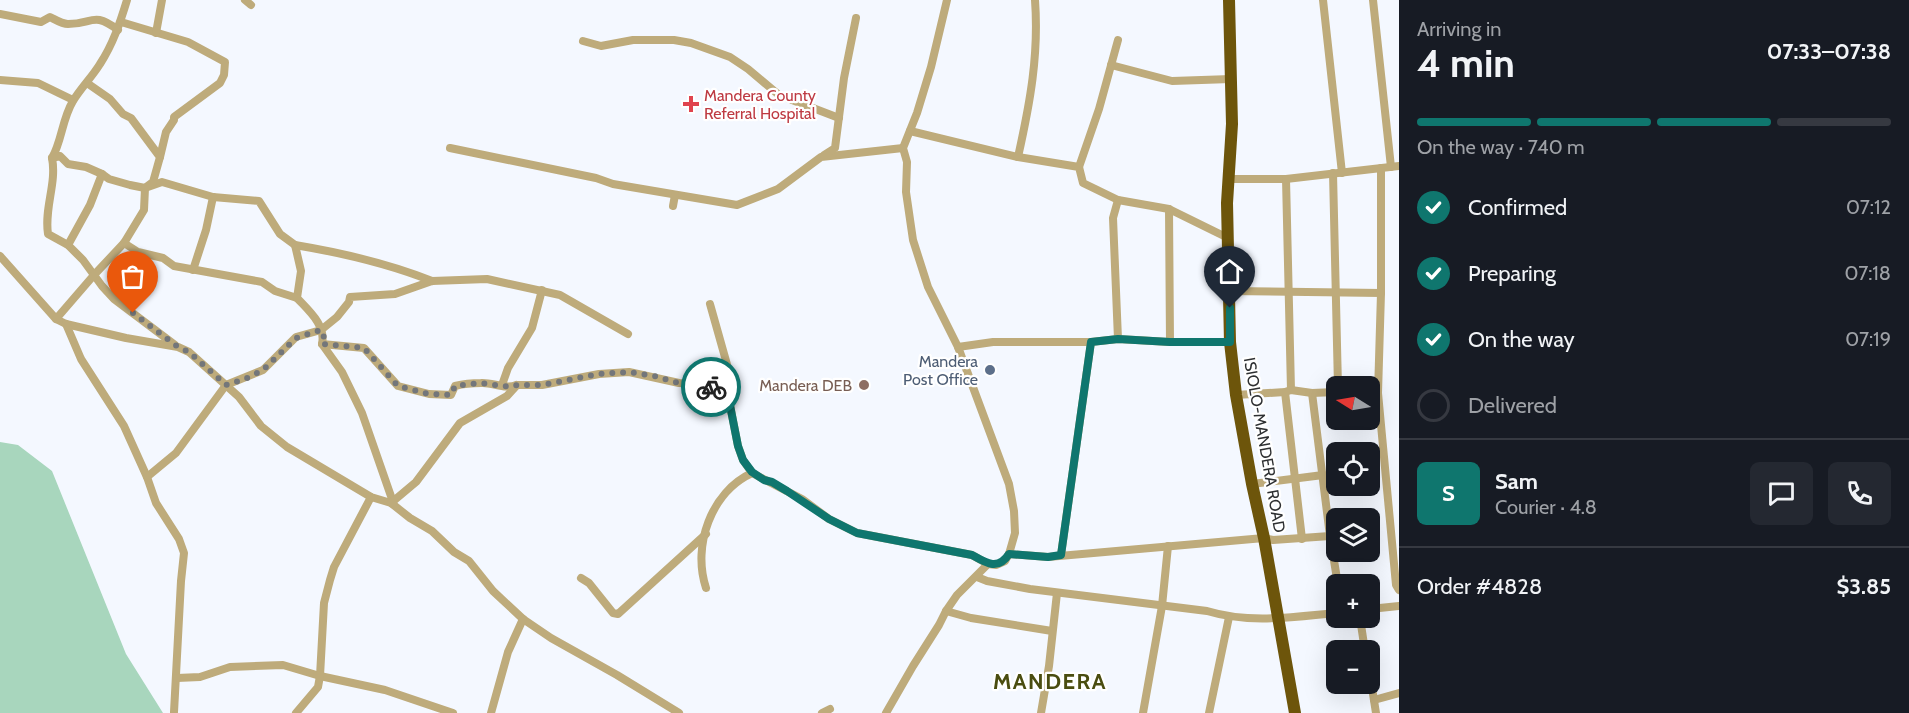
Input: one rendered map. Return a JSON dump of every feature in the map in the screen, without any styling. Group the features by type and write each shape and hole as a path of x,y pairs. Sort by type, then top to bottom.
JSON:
{"highway":[{"name":"ISIOLO-MANDERA ROAD","path":"1229,0 1232,124 1227,203 1230,342 1236,395 1295,713"}],"street":[{"path":"127,0 119,26 102,61 73,100 52,158 54,168 47,217 48,234 68,245 114,299 178,347 189,352 239,397 261,426 287,447 371,497 392,502 410,518 432,531 454,552 469,561 493,591 523,619 551,638 679,713"},
{"path":"156,33 162,0"},
{"path":"710,304 730,375 727,390 738,446 743,460 752,472 802,499 836,523 857,533 972,555 988,564 996,565 1005,561 1015,533 1009,484 958,347 928,287 915,247 905,182 907,162 903,148 931,67 946,0"},
{"path":"1018,157 1029,108 1037,44 1035,0"},
{"path":"1323,0 1338,173 1336,294 1338,376"},
{"path":"1230,179 1286,179 1395,167 1373,0"},
{"path":"0,14 41,22 50,17 64,24 104,20 197,46 225,62 224,75 220,82 174,117 166,132 153,182 145,188"},
{"path":"450,148 596,178 613,184 737,205 778,189 835,148 847,61 856,18"},
{"path":"583,41 601,46 633,40 674,40 691,43 730,57 748,69 779,96 839,118"},
{"path":"1118,40 1079,166 1083,183 1118,200 1168,209 1228,238"},
{"path":"1111,65 1172,81 1231,79"},
{"path":"0,80 38,83 73,100"},
{"path":"87,83 110,99 123,114 131,118 160,157"},
{"path":"910,131 1018,157 1079,166"},
{"path":"822,157 903,148"},
{"path":"52,158 60,156 68,165 86,167 109,179 145,188 162,182 213,196 259,201 280,234 295,245 358,256 432,280"},
{"path":"1375,376 1381,293 1381,168"},
{"path":"68,245 90,205 102,174"},
{"path":"1286,179 1288,391 1302,539"},
{"path":"56,319 124,243 144,210 145,188"},
{"path":"673,206 675,195"},
{"path":"193,270 206,231 213,196"},
{"path":"1118,200 1113,218 1118,339"},
{"path":"1168,209 1170,342"},
{"path":"124,243 138,252 163,258 174,266 262,282 275,291 297,298 314,316 324,335 322,344 356,399 392,502"},
{"path":"295,245 301,272 297,298"},
{"path":"0,256 56,319 66,324 126,339 178,347"},
{"path":"147,477 176,453 226,385 263,370 296,338 321,330 337,317 349,302 350,297 395,294 432,280 487,279 542,290 571,300 628,334"},
{"path":"502,385 508,369 532,328 542,290"},
{"path":"1229,291 1381,293"},
{"path":"66,324 81,359 124,426 156,503 179,539 184,553 175,713"},
{"path":"958,347 993,342 1091,342 1118,339 1230,342"},
{"path":"1061,555 1091,342"},
{"path":"322,344 364,348 398,386 429,394 451,395 455,386 465,384 480,383 511,387 542,385 599,374 629,372 727,390"},
{"path":"392,502 416,482 460,423 507,396 517,385"},
{"path":"1236,395 1288,391 1326,392"},
{"path":"1312,393 1327,508"},
{"path":"1378,430 1396,585 1399,590"},
{"path":"706,588 702,572 705,529 714,507 723,494 740,478 752,472"},
{"path":"1252,484 1323,475"},
{"path":"296,713 318,687 324,603 330,580 334,567 371,497"},
{"path":"581,578 613,613 618,614 706,534"},
{"path":"1009,554 1048,557 1264,538 1273,540 1326,536"},
{"path":"1143,713 1162,606 1168,546"},
{"path":"886,713 946,611 957,595 988,564"},
{"path":"977,577 987,581 1057,593 1207,611 1229,617 1279,619 1326,614"},
{"path":"1041,713 1057,593"},
{"path":"1380,608 1399,606"},
{"path":"946,611 971,618 1052,631"},
{"path":"1209,713 1229,617"},
{"path":"491,713 508,652 523,619"},
{"path":"177,678 200,677 230,667 283,664 320,676 385,690 453,713"},
{"path":"1374,700 1399,693"},
{"path":"1373,694 1376,713"}],"green space":[{"path":"0,442 18,445 52,471 126,654 163,713 0,713"}],"way so far":[{"path":"133,313 178,347 189,352 226,385 263,370 296,338 321,330 324,335 322,344 364,348 398,386 429,394 451,395 455,386 465,384 480,383 511,387 542,385 599,374 629,372 679,383 711,387"}],"place":[{"name":"Mandera County Referral Hospital","path":"691,104"},
{"name":"Mandera Post Office","path":"990,370"},
{"name":"Mandera DEB","path":"864,385"}],"district":[{"name":"MANDERA","path":"1050,681"}],"route":[{"path":"711,387 727,390 743,460 752,472 764,480 802,499 829,519 857,533 972,555 988,564 996,565 1005,561 1009,554 1048,557 1061,555 1091,342 1118,339 1230,342 1230,308"}]}
